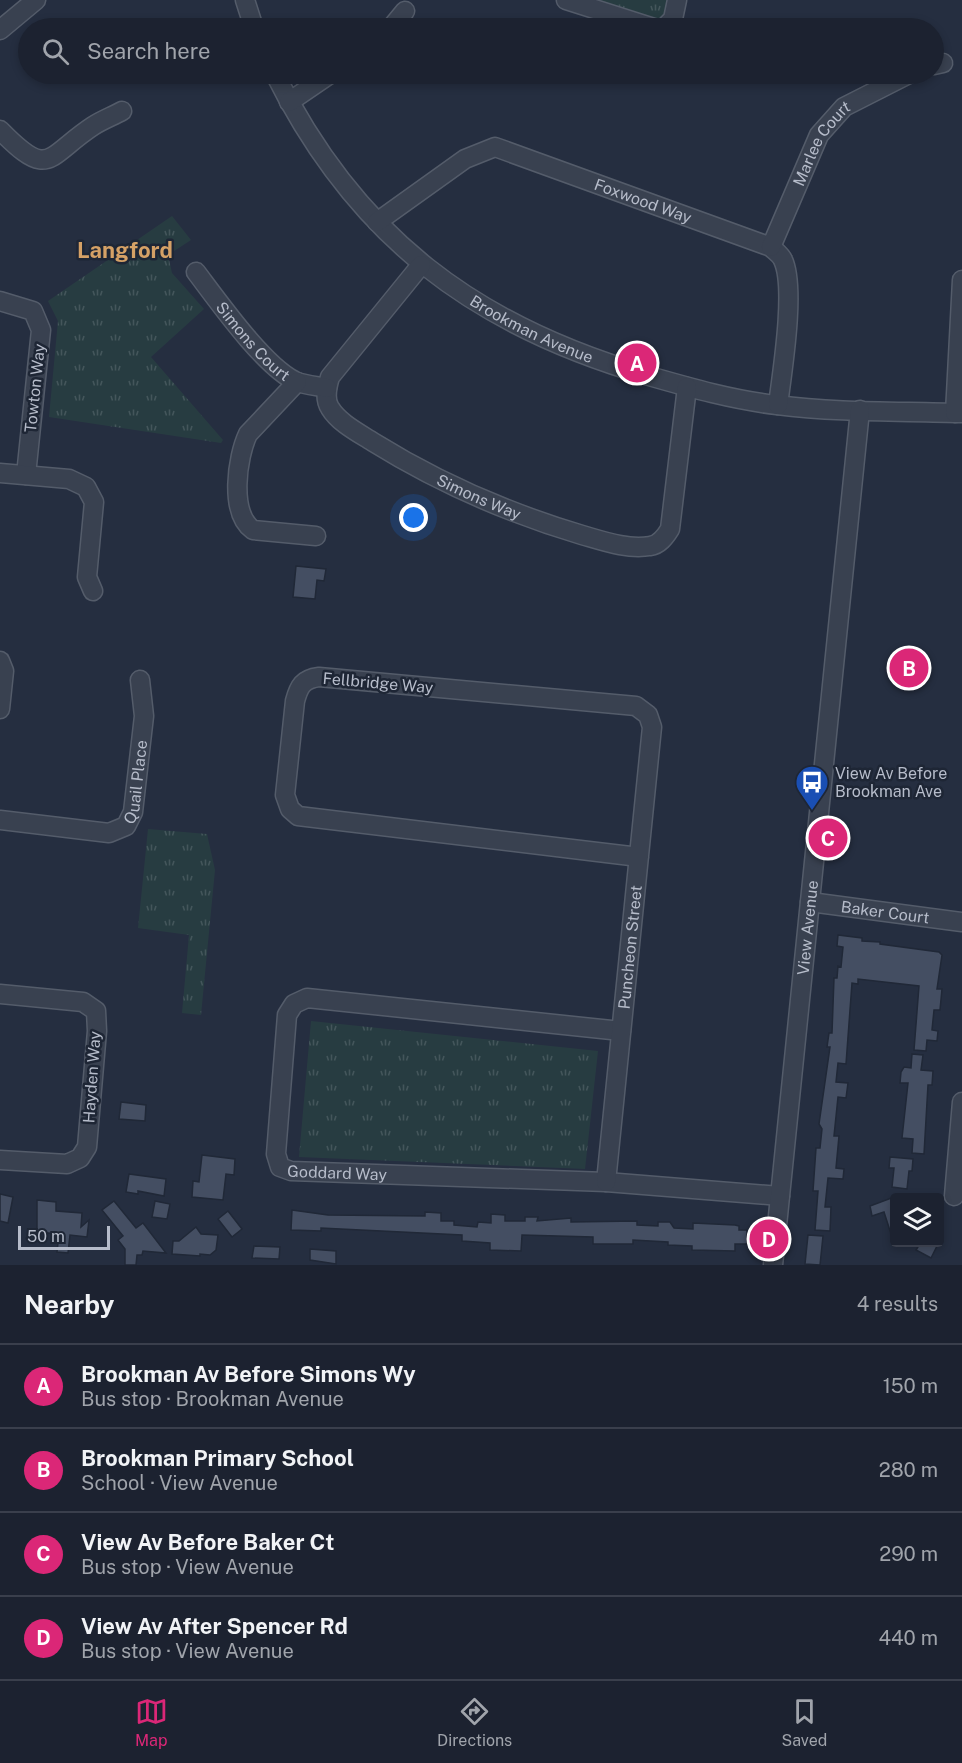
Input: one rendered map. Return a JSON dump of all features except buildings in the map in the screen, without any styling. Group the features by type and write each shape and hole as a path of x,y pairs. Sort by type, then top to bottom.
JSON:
{"street":[{"path":"0,30 36,0"},
{"path":"245,0 251,18"},
{"path":"566,0 623,18"},
{"path":"673,18 677,0"},
{"path":"399,18 405,11"},
{"name":"Brookman Avenue","path":"279,84 332,169 377,222 422,265 475,303 541,338 606,363 687,387 778,405 959,413"},
{"path":"289,102 315,84"},
{"name":"Marlee Court","path":"771,247 819,135 844,107 889,84"},
{"path":"0,130 28,156 47,160 60,154 93,126 122,111"},
{"name":"Foxwood Way","path":"377,222 465,159 495,147 504,148 771,247"},
{"path":"771,247 783,259 788,279 778,405"},
{"path":"327,388 330,377 422,265"},
{"name":"Simons Court","path":"196,272 262,352 297,382 327,388"},
{"path":"959,413 962,280"},
{"name":"Towton Way","path":"0,301 10,302 33,311 41,330 26,475"},
{"path":"297,382 248,434 243,444 238,469 240,509 247,525 253,530 316,536"},
{"name":"Simons Way","path":"327,388 326,399 338,417 357,432 438,480 490,504 546,524 610,543 639,547 653,546 663,539 670,529 687,387"},
{"name":"View Avenue","path":"773,1265 860,410"},
{"path":"0,473 69,479 86,488 94,502 87,576 93,591"},
{"path":"0,661 4,670 0,709"},
{"name":"Fellbridge Way","path":"639,858 311,820 298,816 290,809 285,795 295,701 299,687 308,679 319,677 636,706 648,715"},
{"name":"Quail Place","path":"0,820 109,833 126,826 133,812 144,716 140,680"},
{"name":"Puncheon Street","path":"606,1182 652,727 648,715"},
{"name":"Baker Court","path":"810,902 962,922"},
{"name":"Hayden Way","path":"0,993 83,1002 96,1011 97,1031 87,1147 80,1158 67,1164 0,1160"},
{"name":"Goddard Way","path":"621,1031 307,998 294,1004 287,1015 276,1154 280,1167 291,1171 606,1182 780,1196"},
{"path":"954,1196 962,1102"}],"green space":[{"path":"586,0 671,0 663,18 637,18"},
{"path":"172,216 191,240 168,255 172,273 204,309 151,357 223,440 221,443 49,417 58,321 48,301"},
{"path":"148,829 207,834 215,870 201,1015 182,1013 189,935 138,928"},
{"path":"311,1021 598,1051 585,1169 299,1157"}],"place":[{"name":"Brookman Av Before Simons Wy","path":"637,363"},
{"name":"Brookman Primary School","path":"909,668"},
{"name":"View Av Before Brookman Ave","path":"812,811"},
{"name":"View Av Before Baker Ct","path":"828,838"},
{"name":"View Av After Spencer Rd","path":"769,1239"}],"district":[{"name":"Langford","path":"125,250"}]}
